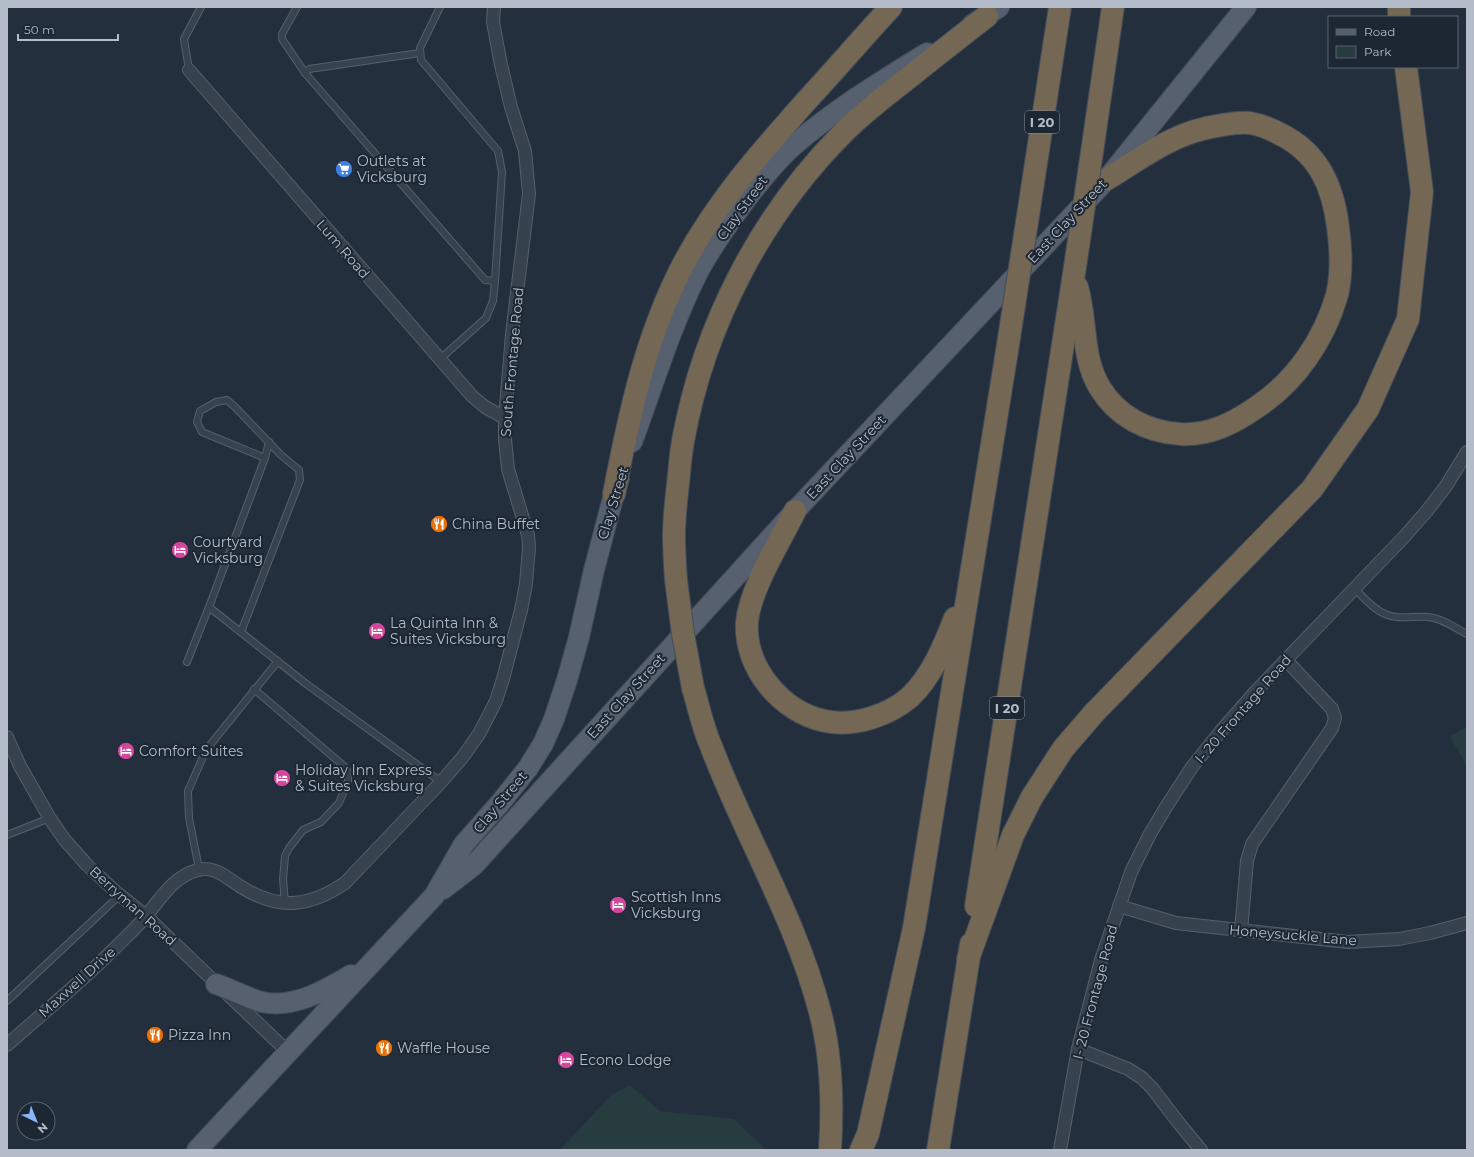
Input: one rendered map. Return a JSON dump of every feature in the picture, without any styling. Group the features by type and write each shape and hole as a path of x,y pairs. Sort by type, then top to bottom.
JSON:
{"highway":[{"path":"614,494 628,423 644,361 662,312 684,263 717,210 746,169 772,138 891,7"},
{"name":"I 20","path":"938,1150 1074,270 1113,7"},
{"path":"830,1150 832,1100 828,1052 819,1006 809,974 786,916 733,800 710,745 693,688 683,634 676,580 674,535 682,442 692,400 712,339 731,292 758,242 778,211 809,170 844,132 873,106 993,12"},
{"name":"I 20","path":"861,1150 868,1134 914,928 1007,351 1059,15"},
{"path":"968,959 1013,835 1032,797 1063,749 1094,713 1312,489 1368,409 1408,319 1419,222 1422,192 1406,68"},
{"path":"1074,270 1082,302 1086,350 1093,373 1100,388 1118,410 1130,419 1148,428 1167,433 1203,433 1222,427 1244,416 1263,403 1300,368 1318,341 1329,318 1337,294 1340,262 1340,242 1332,194 1325,176 1314,160 1303,148 1290,138 1270,128 1250,123 1222,125 1194,131 1164,144 1107,179"},
{"path":"795,511 764,572 751,602 747,621 748,636 753,659 766,681 774,693 808,716 826,722 867,720 889,711 910,697 928,674 944,645 970,582"}],"main road":[{"name":"East Clay Street","path":"434,896 474,865 795,511 1107,179 1246,7"},
{"name":"Clay Street","path":"288,1052 434,896 464,844 501,802 528,768 542,744 554,719 579,637 594,570 614,494 659,364 698,273 731,220 761,181 792,147 830,116 865,92 993,12"},
{"path":"216,984 262,1002 282,1003 300,1000 329,989 370,964"},
{"path":"197,1150 288,1052"}],"street":[{"name":"South Frontage Road","path":"199,869 218,871 256,895 267,900 286,903 307,902 333,891 345,883 462,758 479,734 496,701 515,634 526,584 529,547 528,535 508,469 505,439 505,418 512,334 529,194 525,151 511,107 501,65 493,22 494,7"},
{"name":"Lum Road","path":"189,70 439,360 472,396 485,407 505,418"},
{"name":"I- 20 Frontage Road","path":"1060,1150 1078,1049 1101,960 1131,872 1150,834 1188,774 1220,732 1257,690 1404,537 1446,486 1467,452"},
{"path":"1241,931 1247,861 1252,844 1332,728 1335,718 1332,710 1286,660"},
{"name":"Berryman Road","path":"7,738 33,791 64,839 87,866 146,916 288,1052"},
{"path":"146,916 171,886 189,873 199,869"},
{"name":"Honeysuckle Lane","path":"1119,906 1176,923 1348,942 1399,939 1430,934 1467,922"},
{"name":"Maxwell Drive","path":"7,1045 114,949 146,916"},
{"path":"1078,1049 1128,1069 1142,1078 1152,1088 1201,1150"}],"lane":[{"path":"189,70 184,39 201,7"},
{"path":"297,7 282,34 282,39 305,73 485,280 495,280"},
{"path":"439,360 486,318 493,300 502,172 498,151 421,60 420,48 440,7"},
{"path":"305,73 309,69 420,53"},
{"path":"241,632 300,480 299,470 227,400 216,402 200,411 197,422 202,432 265,458"},
{"path":"187,662 210,607 265,458 269,442"},
{"path":"1354,588 1378,611 1386,615 1395,617 1428,617 1450,625 1467,634"},
{"path":"210,607 305,683 441,782"},
{"path":"199,869 189,818 188,791 206,750 278,661"},
{"path":"254,689 345,767 348,772 348,781 339,803 321,822 303,830 289,848 285,856 284,879 286,903"},
{"path":"7,835 50,818"},
{"path":"7,1001 120,895"}],"green space":[{"path":"1467,727 1467,767 1450,736"},
{"path":"630,1085 660,1111 734,1119 763,1147 764,1150 560,1150 611,1095"}],"place":[{"name":"Outlets at Vicksburg","path":"344,169"},
{"name":"China Buffet","path":"439,524"},
{"name":"Courtyard Vicksburg","path":"180,550"},
{"name":"La Quinta Inn & Suites Vicksburg","path":"377,631"},
{"name":"Comfort Suites","path":"126,751"},
{"name":"Holiday Inn Express & Suites Vicksburg","path":"282,778"},
{"name":"Scottish Inns Vicksburg","path":"618,905"},
{"name":"Pizza Inn","path":"155,1035"},
{"name":"Waffle House","path":"384,1048"},
{"name":"Econo Lodge","path":"566,1060"}]}
